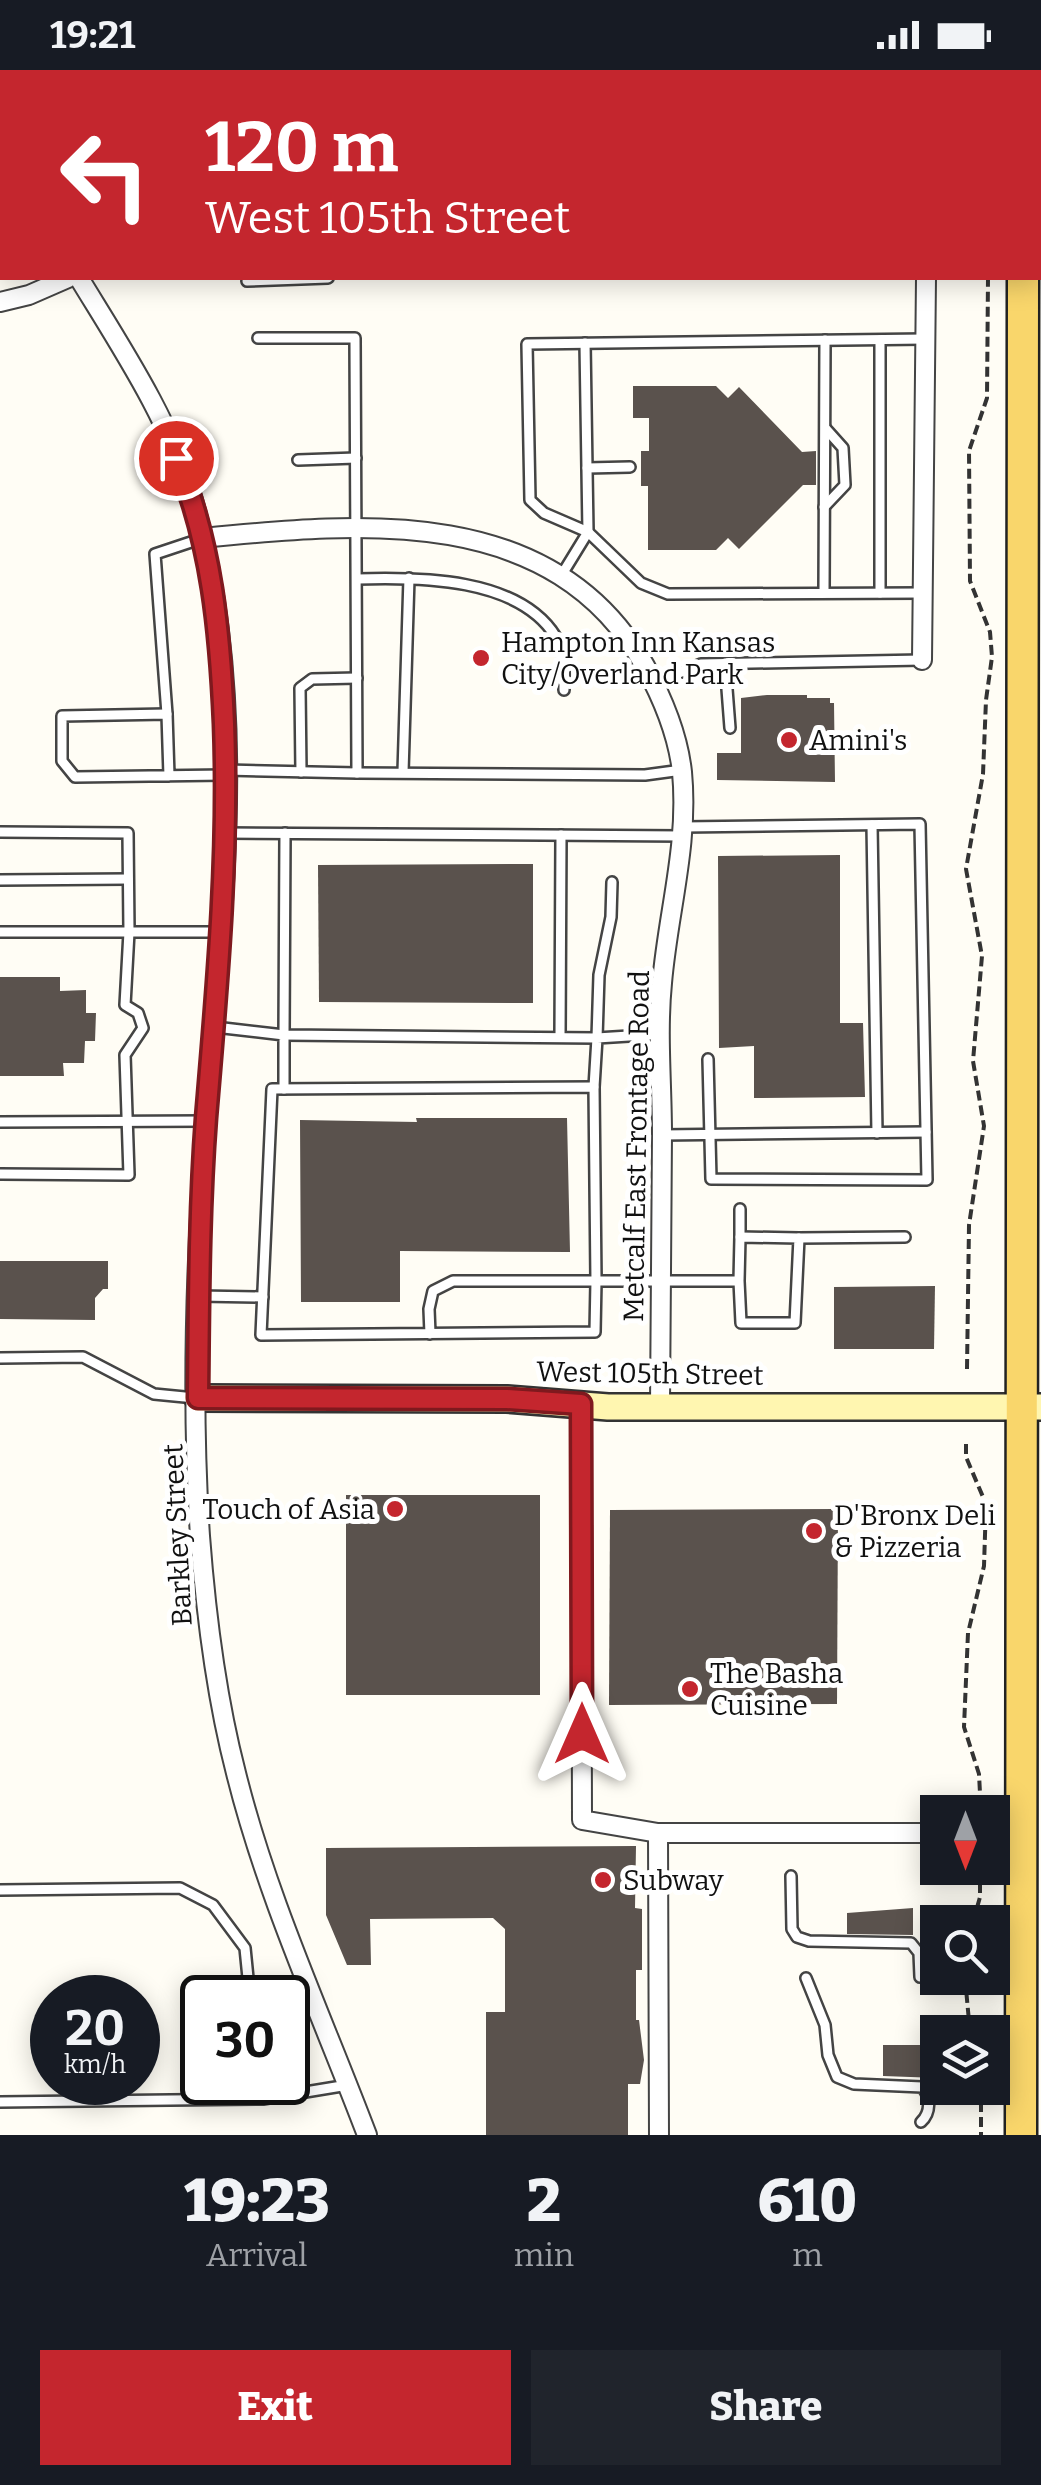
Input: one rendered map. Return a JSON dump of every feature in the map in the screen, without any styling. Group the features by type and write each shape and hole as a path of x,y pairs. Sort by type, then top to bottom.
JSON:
{"main road":[{"path":"1009,1795 1031,1406 1023,280"},
{"path":"1009,1885 1021,2135"}],"street":[{"path":"0,302 63,280"},
{"name":"Barkley Street","path":"80,280 161,422 191,493 216,602 226,833 206,1120 199,1296 198,1502 208,1624 236,1773 274,1896 368,2135"},
{"path":"922,660 926,280"},
{"name":"Metcalf East Frontage Road","path":"203,538 272,531 357,530 440,532 479,539 519,552 590,598 619,627 654,683 673,731 682,770 680,868 662,983 660,1406"},
{"name":"West 105th Street","path":"198,1398 507,1399 660,1406 1031,1406"},
{"path":"581,1404 582,1820 658,1834 920,1833"},
{"path":"658,1834 658,2135"}],"lane":[{"path":"247,281 274,280"},
{"path":"258,338 355,338 357,773"},
{"path":"924,593 668,594 641,583 588,532 544,514 530,500 527,344 925,339"},
{"path":"824,593 825,340"},
{"path":"880,340 880,593"},
{"path":"561,576 588,532 585,343"},
{"path":"824,506 845,486 843,448 825,428"},
{"path":"298,460 356,458"},
{"path":"587,468 630,467"},
{"path":"169,776 155,554 203,538"},
{"path":"357,578 461,583 507,596 540,620 556,638 563,657 564,690"},
{"path":"403,772 409,578"},
{"path":"654,683 700,664 922,660"},
{"path":"725,664 730,728"},
{"path":"301,772 300,688 312,679 357,678"},
{"path":"167,714 62,716 62,760 75,777 301,772 645,775 682,770"},
{"path":"226,833 562,835 920,824 926,1180 711,1179 708,1059"},
{"path":"872,825 877,1133"},
{"path":"0,832 128,833 125,1005 138,1014 142,1028 125,1055 129,1175 0,1174"},
{"path":"284,1089 285,834"},
{"path":"560,1037 562,835"},
{"path":"0,880 128,879"},
{"path":"594,1087 272,1089 261,1335 595,1332 594,1087 599,975 610,918 612,882"},
{"path":"0,932 221,932"},
{"path":"215,1027 284,1035 597,1038 661,1034"},
{"path":"0,1122 206,1120"},
{"path":"662,1135 926,1132"},
{"path":"740,1210 741,1322 795,1323 798,1319 799,1238"},
{"path":"740,1237 905,1237"},
{"path":"430,1334 433,1291 453,1281 740,1281"},
{"path":"199,1296 263,1297"},
{"path":"0,1358 83,1357 154,1394 198,1398"},
{"path":"791,1876 792,1929 796,1937 809,1941 911,1943 919,1952 920,1977"},
{"path":"0,1890 180,1888 213,1905 246,1948 248,1975"},
{"path":"806,1978 826,2024 828,2055 837,2077 854,2084 922,2087 928,2110 921,2122"},
{"path":"310,2090 348,2085"},
{"path":"0,2102 180,2100"}],"path":[{"path":"967,1369 968,1225 984,1126 973,1061 982,956 966,869 968,840 983,774 992,657 990,632 970,581 969,451 987,398 988,280"},
{"path":"966,1444 966,1458 986,1504 984,1566 968,1633 964,1727 979,1774 980,1795"},
{"path":"981,2105 981,2135"}],"building":[{"path":"633,386 716,386 728,398 739,387 802,452 816,451 816,485 803,485 739,549 728,538 716,550 648,550 648,486 641,486 641,451 649,451 649,418 633,418"},
{"name":"Amini's","path":"807,695 830,698 830,703 834,703 835,782 717,780 717,753 741,753 741,698"},
{"path":"840,855 840,1023 863,1023 865,1097 754,1098 754,1046 719,1048 718,856"},
{"path":"533,864 533,1003 319,1002 318,865"},
{"path":"0,977 60,977 60,991 86,990 86,1013 96,1013 95,1041 85,1041 84,1063 63,1063 64,1076 0,1076"},
{"path":"416,1118 567,1118 570,1252 400,1251 400,1302 301,1302 300,1120 417,1122"},
{"path":"0,1261 108,1261 108,1289 95,1298 95,1320 0,1319"},
{"path":"935,1286 934,1349 834,1349 834,1287"},
{"path":"346,1495 540,1495 540,1695 346,1695"},
{"path":"838,1509 837,1704 609,1705 610,1510"},
{"path":"636,1846 635,1908 642,1909 642,1970 636,1970 636,2020 644,2060 640,2084 628,2084 628,2135 486,2135 486,2012 505,2012 505,1929 493,1918 370,1919 371,1965 347,1965 326,1915 326,1848"},
{"path":"913,1908 913,1935 847,1934 847,1913"},
{"path":"883,2045 920,2045 920,2077 883,2076"}],"place":[{"name":"Hampton Inn Kansas City/Overland Park","path":"481,658"},
{"name":"Amini's","path":"789,740"},
{"name":"Touch of Asia","path":"395,1509"},
{"name":"D'Bronx Deli & Pizzeria","path":"814,1531"},
{"name":"The Basha Cuisine","path":"690,1689"},
{"name":"Subway","path":"603,1880"}],"route":[{"path":"176,458 191,493 216,602 226,766 218,992 199,1242 198,1398 507,1399 581,1404 582,1734"}]}
